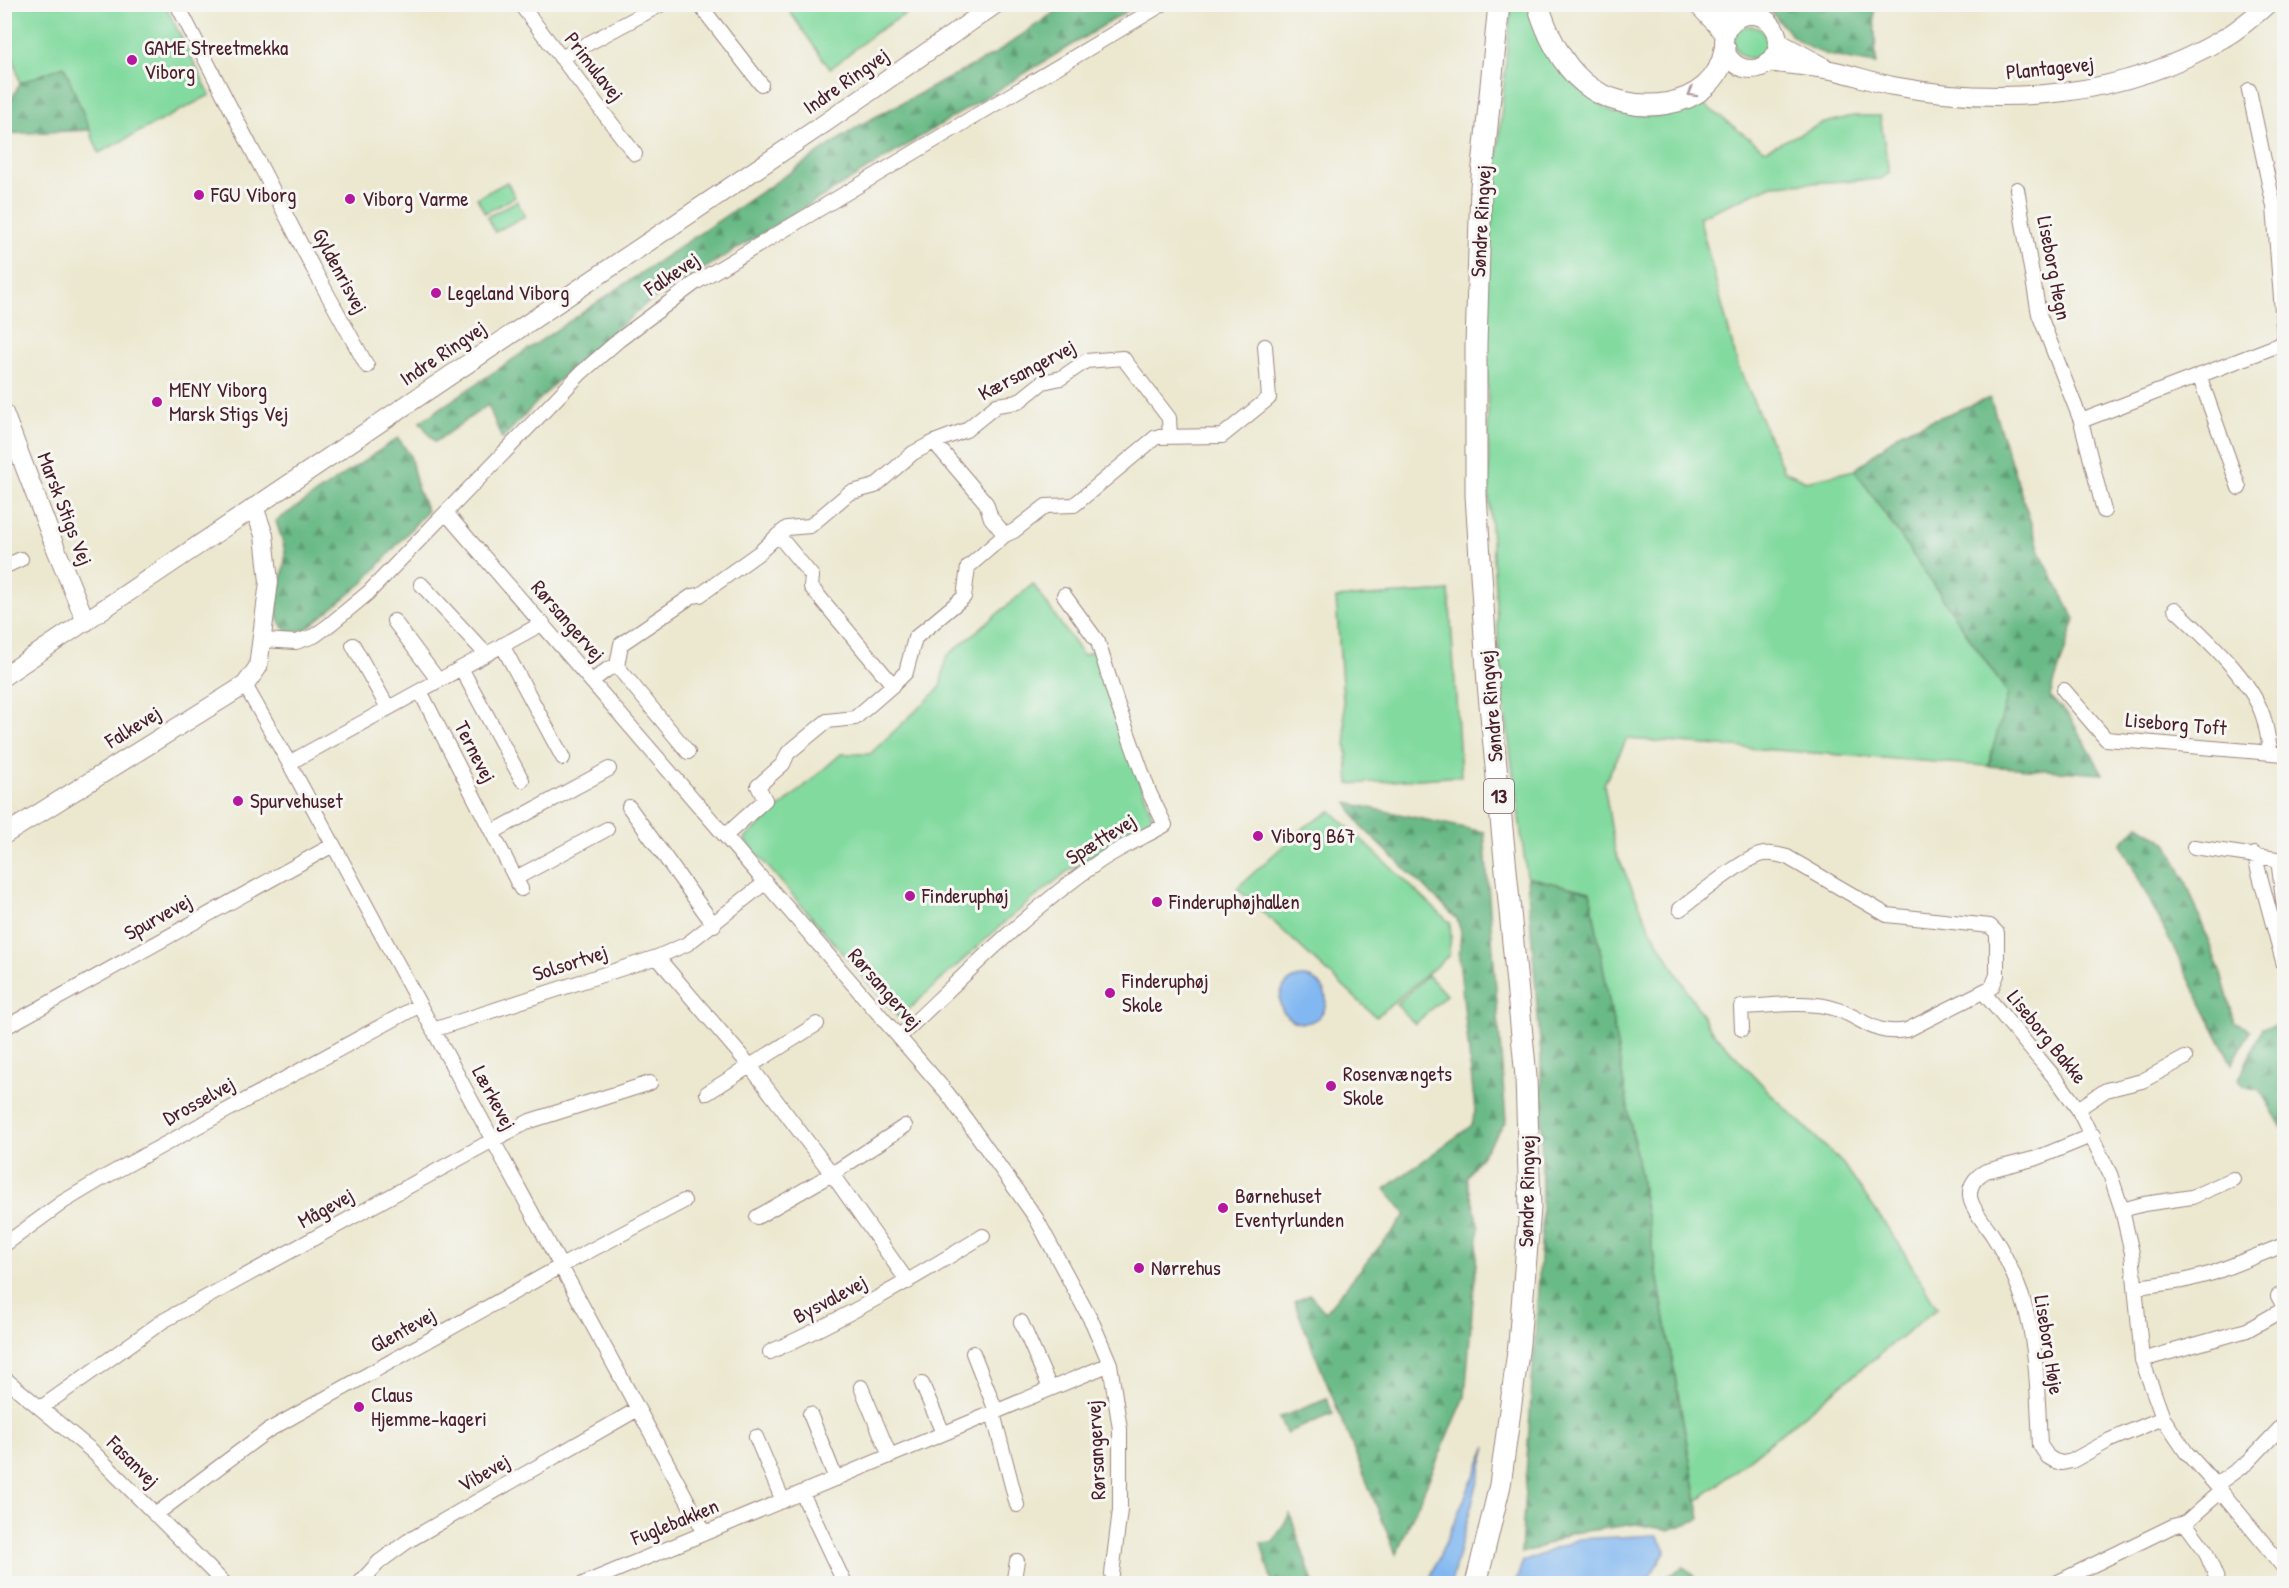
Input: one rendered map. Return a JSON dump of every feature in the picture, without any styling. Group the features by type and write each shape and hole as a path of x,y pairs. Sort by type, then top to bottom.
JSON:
{"main road":[{"name":"Søndre Ringvej","path":"1476,1584 1500,1485 1520,1344 1530,1208 1526,1077 1488,684 1476,495 1476,345 1481,187 1499,4"},
{"path":"1538,4 1554,44 1573,73 1595,91 1621,102 1649,106 1677,101 1689,96 1716,73 1723,62 1725,42"}],"street":[{"name":"Gyldenrisvej","path":"177,4 367,366"},
{"name":"Primulavej","path":"520,4 635,154"},
{"path":"561,58 662,4"},
{"path":"699,4 761,84"},
{"name":"Indre Ringvej","path":"4,676 820,127 996,4"},
{"name":"Falkevej","path":"263,640 296,642 314,636 368,593 581,374 619,340 695,283 1163,4"},
{"path":"1697,4 1725,42 1730,59 1740,66 1757,68 1768,63 1775,54 1778,42 1774,29 1765,19 1752,15 1739,17 1730,24 1725,42"},
{"path":"1715,4 1739,17"},
{"name":"Plantagevej","path":"1768,63 1831,70 1893,86 1965,95 2024,96 2078,92 2161,70 2227,36 2263,7"},
{"name":"Plantagevej","path":"1778,42 1831,70"},
{"path":"2249,90 2274,207 2284,338"},
{"name":"Liseborg Hegn","path":"2017,189 2038,314 2080,421 2104,511"},
{"path":"2080,421 2284,343"},
{"path":"726,835 765,800 758,786 783,764 788,753 827,721 855,718 906,672 915,638 963,597 968,567 1005,535 1014,531 1046,506 1074,505 1156,437 1222,436 1269,398 1265,346"},
{"name":"Kærsangervej","path":"616,666 621,644 692,596 700,595 760,552 787,528 810,525 849,494 875,486 913,453 966,430 997,405 1018,402 1043,382 1061,378 1086,360 1123,358 1169,418 1170,437"},
{"path":"2199,375 2239,488"},
{"name":"Marsk Stigs Vej","path":"4,412 86,622"},
{"path":"934,442 986,502 991,518 1005,535"},
{"name":"Falkevej","path":"4,835 244,685 258,667 269,582 264,536 254,507"},
{"name":"Rørsangervej","path":"446,513 948,1094 1036,1218 1093,1324 1110,1364 1120,1429 1120,1510 1112,1574"},
{"path":"778,535 812,576 811,587 893,685"},
{"path":"4,567 21,559"},
{"path":"421,585 486,654"},
{"name":"Spættevej","path":"899,1037 1010,933 1063,888 1102,860 1165,825 1149,792 1098,642 1064,595"},
{"name":"Liseborg Toft","path":"2064,690 2106,739 2278,753 2263,715 2250,691 2214,645 2175,609"},
{"path":"394,621 438,680"},
{"path":"289,763 543,623"},
{"path":"353,645 388,708"},
{"path":"502,645 563,758"},
{"path":"592,681 616,666 688,752"},
{"path":"461,668 522,780"},
{"name":"Lærkevej","path":"244,685 289,763 705,1533"},
{"name":"Ternevej","path":"420,691 519,884 607,829"},
{"path":"493,832 609,769"},
{"path":"629,807 714,925"},
{"name":"Spurvevej","path":"4,1028 333,845"},
{"path":"2194,847 2282,859 2284,908"},
{"name":"Liseborg Bakke","path":"1680,909 1744,861 1762,854 1781,856 1887,915 1990,926 1997,933 1997,975 1992,987 1907,1030 1882,1032 1831,1007 1816,1005 1742,1007 1742,1029"},
{"path":"2254,854 2284,965"},
{"name":"Solsortvej","path":"433,1030 657,957 687,945 766,882"},
{"path":"657,957 750,1066 832,1174 908,1282"},
{"name":"Liseborg Bakke","path":"1984,993 2078,1109 2110,1174 2122,1210 2136,1287 2142,1360 2163,1418 2186,1452 2284,1568"},
{"name":"Drosselvej","path":"4,1245 63,1202 103,1178 420,1005"},
{"path":"706,1093 817,1024"},
{"name":"Liseborg Bakke","path":"2078,1109 2106,1090 2142,1081 2185,1058"},
{"name":"Mågevej","path":"42,1407 163,1321 493,1140 530,1121 650,1083"},
{"path":"757,1217 832,1174 906,1126"},
{"name":"Liseborg Høje","path":"2092,1135 2037,1158 1986,1171 1973,1182 1970,1190 1971,1200 1995,1239 2016,1281 2028,1317 2035,1356 2040,1445 2048,1457 2062,1463 2072,1461 2110,1440 2163,1418"},
{"path":"2122,1210 2144,1204 2192,1197 2233,1179"},
{"name":"Glentevej","path":"155,1515 267,1431 561,1266 684,1201"},
{"name":"Bysvalevej","path":"770,1352 813,1333 908,1282 983,1236"},
{"path":"2136,1287 2183,1281 2213,1273 2284,1245"},
{"path":"2142,1360 2247,1330 2282,1304"},
{"path":"1021,1322 1050,1388"},
{"path":"973,1353 994,1412 1017,1505"},
{"name":"Fuglebakken","path":"583,1584 1110,1364"},
{"name":"Fasanvej","path":"4,1378 42,1407 91,1450 225,1584"},
{"path":"922,1384 944,1433"},
{"path":"861,1387 890,1456"},
{"name":"Vibevej","path":"359,1584 378,1562 408,1541 638,1409"},
{"path":"810,1414 836,1479"},
{"path":"2054,1584 2173,1526 2185,1523 2284,1424"},
{"path":"756,1437 783,1501"},
{"path":"802,1493 845,1584"},
{"path":"2185,1523 2205,1550 2219,1584"},
{"path":"1013,1584 1017,1561"}],"green space":[{"path":"4,5 165,5 210,95 99,153 64,67 20,83 5,28"},
{"path":"785,5 920,5 876,32 830,69"},
{"path":"1065,5 1137,5 646,304 553,385 502,439 488,405 435,442 420,422 862,124 993,55"},
{"path":"1511,5 1531,5 1577,87 1614,113 1659,116 1698,100 1765,150 1821,124 1853,116 1880,116 1889,173 1881,179 1773,185 1699,217 1738,366 1784,471 1806,481 1855,470 2009,695 1988,766 1627,739 1604,784 1615,851 1651,930 1711,1030 1773,1096 1843,1164 1899,1244 1937,1308 1697,1501 1590,892 1527,877 1501,682 1489,494 1486,285"},
{"path":"1756,5 1874,5 1876,64 1834,56 1813,49 1790,34 1768,10"},
{"path":"1750,26 1761,31 1766,42 1761,53 1750,58 1739,53 1734,42 1739,31"},
{"path":"64,66 90,130 5,134 5,112 20,83"},
{"path":"507,182 515,197 485,213 477,198"},
{"path":"517,201 525,216 495,232 487,217"},
{"path":"1990,398 2042,557 2075,619 2050,696 2069,716 2103,774 1988,766 2008,694 1855,470 1901,432"},
{"path":"398,438 410,455 418,490 427,511 363,583 306,629 290,633 282,625 278,616 278,596 285,553 276,521"},
{"path":"1033,584 1083,656 1094,650 1153,818 1068,871 1007,920 899,1018 744,839 841,754 870,754 940,688 946,657"},
{"path":"1449,591 1461,776 1349,784 1336,598"},
{"path":"1347,803 1484,832 1506,1121 1466,1177 1479,1225 1465,1397 1396,1554 1294,1302 1310,1295 1325,1312 1406,1215 1385,1189 1472,1125 1475,1111 1459,958 1461,932 1457,919 1361,826"},
{"path":"1331,811 1450,923 1451,937 1448,956 1376,1017 1237,888 1303,828"},
{"path":"2139,825 2167,843 2187,884 2222,977 2235,1023 2251,1030 2232,1064 2121,844"},
{"path":"1527,877 1590,892 1700,1519 1669,1530 1636,1524 1572,1533 1539,1548 1521,1553 1542,1228 1541,1055"},
{"path":"1428,975 1446,995 1415,1024 1396,1004"},
{"path":"2275,1026 2284,1043 2284,1131 2260,1090 2243,1086 2239,1079 2262,1028"},
{"path":"1327,1399 1333,1414 1286,1433 1279,1418"},
{"path":"1290,1514 1313,1583 1272,1583 1261,1543 1273,1542"},
{"path":"1683,1567 1692,1573 1697,1583 1657,1583"}],"water":[{"path":"1303,977 1319,984 1326,1000 1319,1016 1303,1023 1287,1016 1280,1000 1287,984"},
{"path":"1487,1446 1451,1583 1428,1583"},
{"path":"1657,1535 1666,1550 1647,1581 1641,1583 1515,1583 1523,1562 1578,1539"}],"place":[{"name":"GAME Streetmekka Viborg","path":"132,60"},
{"name":"FGU Viborg","path":"199,195"},
{"name":"Viborg Varme","path":"350,199"},
{"name":"Legeland Viborg","path":"436,293"},
{"name":"MENY Viborg Marsk Stigs Vej","path":"157,402"},
{"name":"Spurvehuset","path":"238,801"},
{"name":"Viborg B67","path":"1258,836"},
{"name":"Finderuphøj","path":"910,896"},
{"name":"Finderuphøjhallen","path":"1157,902"},
{"name":"Finderuphøj Skole","path":"1110,993"},
{"name":"Rosenvængets Skole","path":"1331,1086"},
{"name":"Børnehuset Eventyrlunden","path":"1223,1208"},
{"name":"Nørrehus","path":"1139,1268"},
{"name":"Claus Hjemme-kageri","path":"359,1407"}]}
